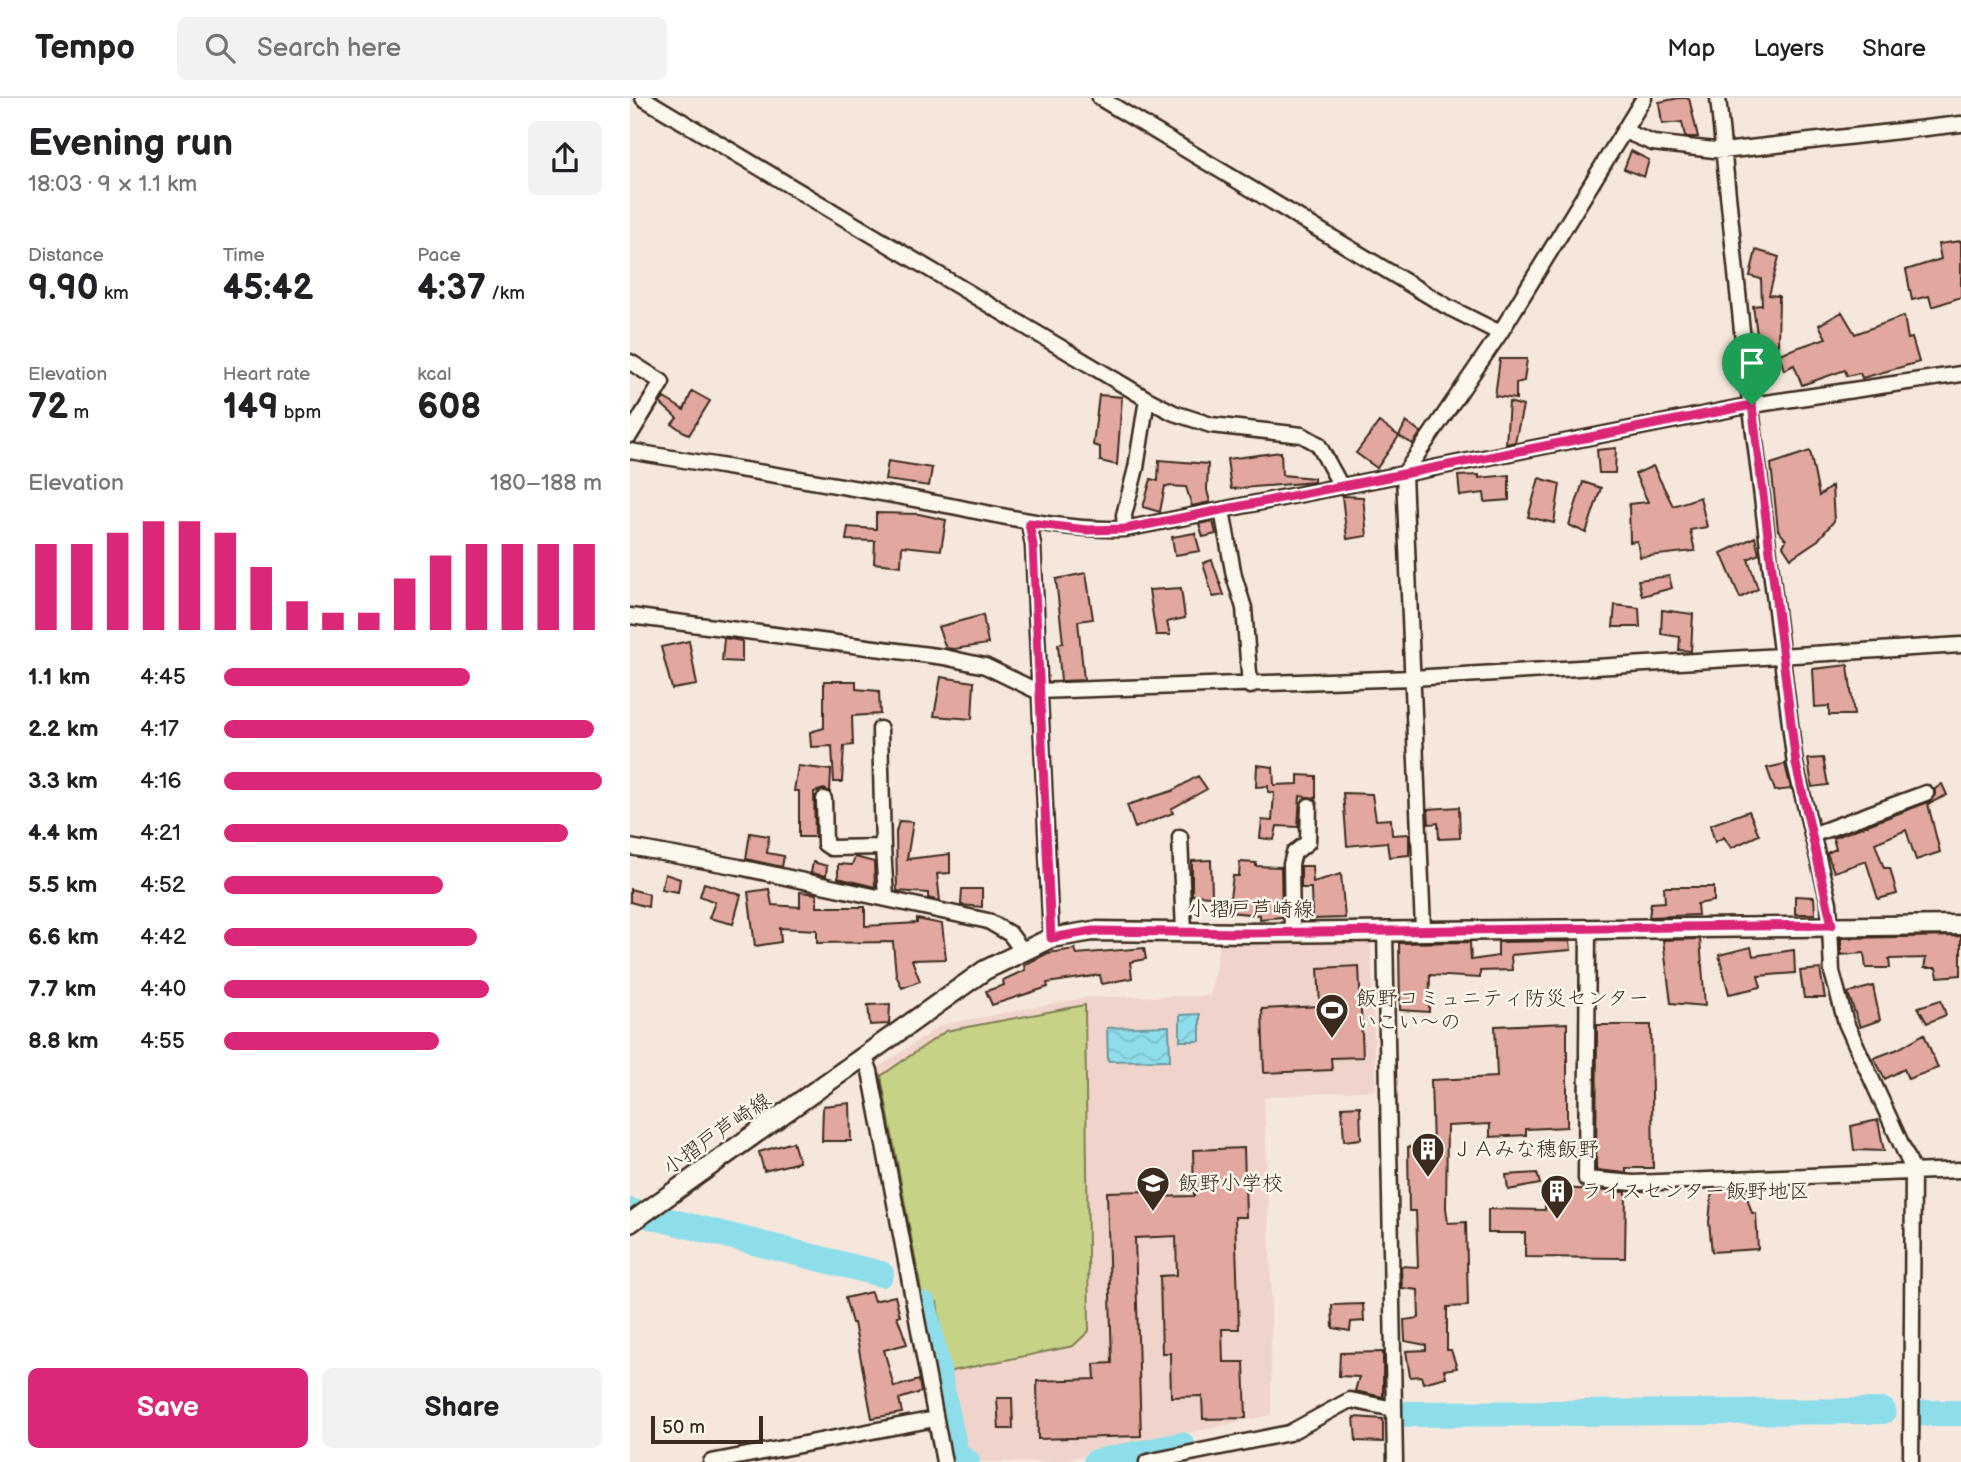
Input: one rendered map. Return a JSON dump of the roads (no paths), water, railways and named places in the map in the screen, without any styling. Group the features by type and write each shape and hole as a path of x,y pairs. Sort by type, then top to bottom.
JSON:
{"main road":[{"name":"小摺戸芦崎線","path":"630,1223 985,970 1051,938 1093,931 1292,933 1423,929 1961,925"}],"street":[{"path":"643,98 1174,413 1211,425 1302,435 1318,444 1341,486"},
{"path":"1100,98 1446,306 1500,333"},
{"path":"1423,929 1404,474 1500,333 1644,98"},
{"path":"1718,98 1796,764 1832,925 1832,972 1846,1023 1913,1170 1911,1462"},
{"path":"1625,131 1653,144 1723,150 1961,124"},
{"path":"630,362 662,382 630,435"},
{"path":"630,451 931,502 1029,523 1087,530 1125,529 1752,405 1961,374"},
{"path":"1125,529 1124,515 1136,468 1147,399"},
{"path":"1222,510 1234,576 1244,608 1250,686"},
{"path":"1029,523 1033,545 1037,691 1051,938"},
{"path":"630,616 944,657 985,666 1037,691 1250,686 1412,678 1783,658 1961,645"},
{"path":"880,729 886,898"},
{"path":"1812,835 1926,793"},
{"path":"824,799 825,844 831,848 883,848"},
{"path":"1292,933 1291,863 1294,853 1308,842 1309,806"},
{"path":"1181,837 1184,932"},
{"path":"630,846 988,921 1010,933 1022,950"},
{"path":"1588,929 1586,1179 1634,1183 1961,1170"},
{"path":"1385,931 1395,1462"},
{"path":"865,1058 870,1072 944,1462"},
{"path":"1147,1462 1289,1433 1350,1401 1394,1409"},
{"path":"711,1462 935,1419"}],"water":[{"path":"1200,1014 1200,1041 1180,1041 1180,1015"},
{"path":"1169,1026 1170,1060 1108,1061 1107,1028"}],"waterway":[{"path":"630,1211 881,1274"},
{"path":"924,1305 956,1455 967,1462"},
{"path":"1408,1414 1883,1411"},
{"path":"1926,1413 1961,1413"},
{"path":"1096,1462 1182,1445"}],"place":[{"name":"飯野コミュニティ防災センター いこい～の","path":"1332,1040"},
{"name":"ＪＡみな穂飯野","path":"1428,1179"},
{"name":"飯野小学校","path":"1153,1213"},
{"name":"ライスセンター飯野地区","path":"1557,1221"}]}
